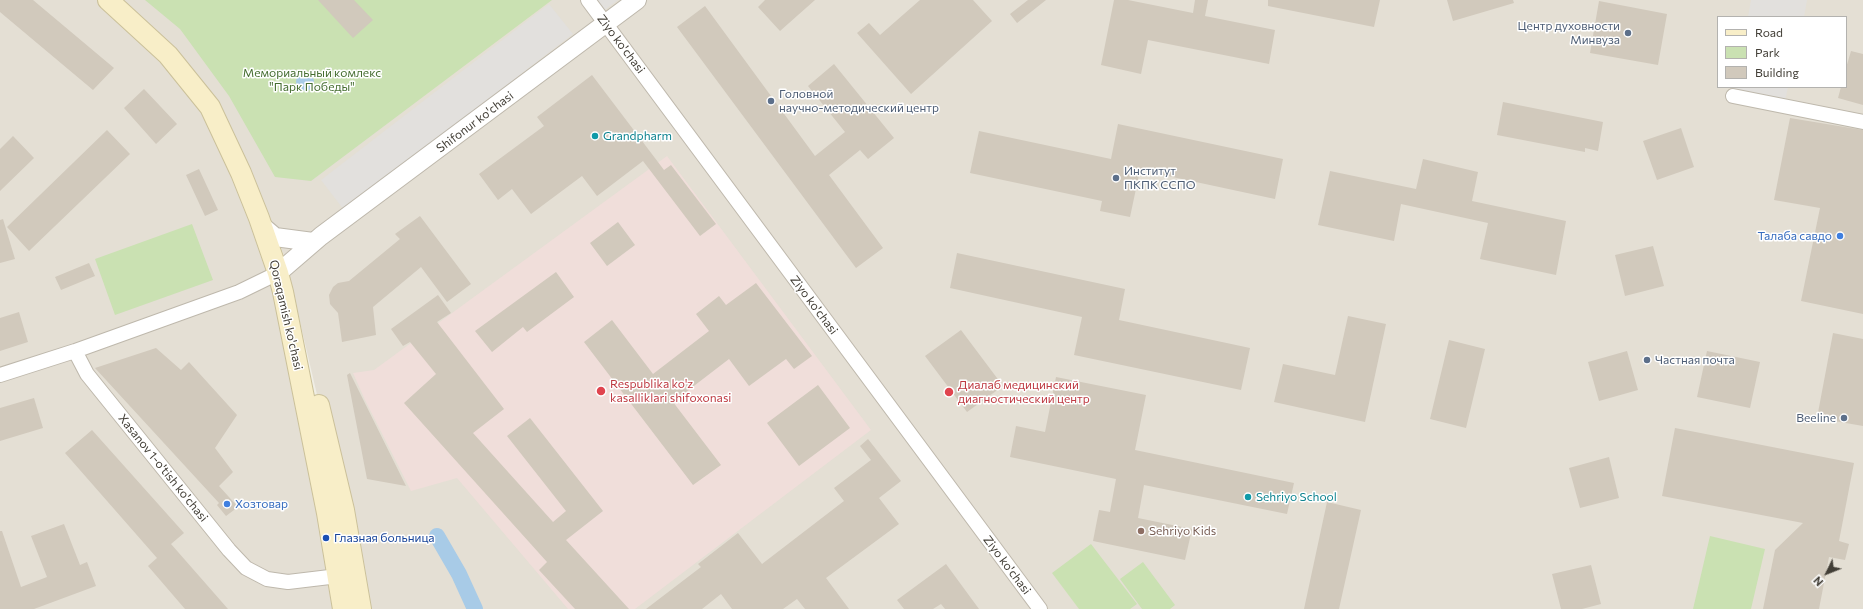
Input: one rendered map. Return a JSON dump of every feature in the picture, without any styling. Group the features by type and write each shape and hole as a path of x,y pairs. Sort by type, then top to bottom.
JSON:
{"main road":[{"name":"Qoraqamish ko'chasi","path":"108,0 168,55 210,107 269,231"},
{"name":"Qoraqamish ko'chasi","path":"121,0 174,50 218,101 269,231 282,270 344,510 361,609"},
{"name":"Qoraqamish ko'chasi","path":"282,270 326,505 343,609"}],"street":[{"name":"Ziyo ko'chasi","path":"588,0 1040,609"},
{"name":"Shifonur ko'chasi","path":"282,270 313,242 637,0"},
{"path":"1733,96 1863,122"},
{"path":"269,231 313,242"},
{"path":"0,375 76,351 239,292 282,270"},
{"name":"Xasanov 1-o'tish ko'chasi","path":"76,351 87,374 229,550 246,568 267,579 288,582 338,576"}],"shaded area":[{"path":"0,0 108,0 210,107 259,218 343,609 0,609"},
{"path":"119,0 1863,0 1863,609 361,609 344,510 285,258 250,174"},
{"path":"588,0 618,0 599,14"},
{"path":"1751,0 1807,0 1804,16 1748,16"},
{"path":"549,4 573,34 344,210 321,180"},
{"path":"1734,88 1788,88 1784,106 1733,96"},
{"name":"Respublika ko'z kasalliklari shifoxonasi","path":"667,156 871,430 635,609 568,609 457,478 411,491 353,373 374,370"}],"green space":[{"name":"Мемориальный комлекс \"Парк Победы\"","path":"145,0 552,0 311,181 275,177 229,96 180,29"},
{"path":"192,224 213,280 115,315 95,259"},
{"path":"1710,536 1765,549 1751,609 1693,609"},
{"path":"1091,544 1137,604 1130,609 1079,609 1052,573"},
{"path":"1143,562 1175,605 1170,609 1142,609 1120,579"}],"water":[{"path":"305,73 309,74 313,78 313,86 309,90 305,91 301,90 297,86 296,82 297,78 301,74"}],"building":[{"path":"0,0 33,0 114,68 93,90 0,12"},
{"path":"318,0 354,0 373,20 353,38"},
{"path":"765,0 815,0 780,31 758,7"},
{"path":"920,0 973,0 992,21 911,94 857,33 869,23 880,35"},
{"path":"1028,0 1046,0 1017,23 1010,14"},
{"path":"1114,0 1128,0 1193,13 1195,0 1208,0 1205,16 1275,30 1269,64 1148,40 1141,74 1101,65"},
{"path":"1268,0 1380,0 1374,27 1268,6"},
{"path":"1447,0 1513,0 1514,3 1453,21"},
{"name":"Центр духовности Минвуза","path":"1599,1 1667,14 1658,65 1590,53"},
{"path":"705,6 815,156 845,132 808,86 834,64 894,138 868,159 860,150 829,175 883,248 856,268 677,27"},
{"path":"1851,51 1863,54 1863,105 1838,98 1841,88 1847,88 1847,65"},
{"path":"592,75 664,170 671,165 716,224 700,236 643,161 597,196 582,176 531,214 512,189 498,200 479,174 544,126 537,117"},
{"path":"144,89 177,124 156,144 124,108"},
{"path":"1503,102 1603,122 1598,151 1585,148 1585,152 1497,135"},
{"path":"1790,118 1863,130 1863,314 1801,301 1820,208 1774,200"},
{"path":"1118,124 1283,159 1275,199 1140,170 1130,217 1100,211 1102,201 970,173 979,131 1111,159"},
{"path":"1681,128 1694,167 1657,180 1643,141"},
{"path":"107,130 130,154 29,251 7,227"},
{"path":"13,136 34,158 0,191 0,149"},
{"path":"1423,159 1478,172 1472,201 1566,221 1556,275 1480,259 1488,223 1401,204 1394,241 1318,225 1330,171 1416,189"},
{"path":"199,169 218,210 205,216 186,175"},
{"path":"420,216 471,284 447,302 421,267 373,307 376,335 342,342 338,313 330,304 329,295 333,287 338,283 349,281 400,239 395,234"},
{"path":"3,219 15,259 0,263 0,220"},
{"path":"618,222 635,245 607,266 590,243"},
{"path":"1653,246 1664,286 1625,296 1615,255"},
{"path":"957,253 1125,289 1119,320 1250,348 1241,390 1074,355 1082,317 950,288"},
{"path":"89,263 95,276 61,290 55,277"},
{"path":"556,272 574,297 527,332 523,327 492,352 475,331"},
{"path":"756,283 812,356 794,369 786,359 749,386 729,359 673,402 721,465 693,485 584,342 612,320 653,374 709,331 696,314 719,296 726,305"},
{"path":"438,295 451,313 437,322 504,409 473,433 553,522 566,511 507,436 530,418 603,511 566,540 629,609 575,609 539,570 547,562 404,403 436,374 410,342 403,346 391,329"},
{"path":"19,312 28,342 0,351 0,318"},
{"path":"1348,316 1386,324 1365,422 1274,402 1283,364 1335,375"},
{"path":"961,330 1003,386 967,412 925,356"},
{"path":"1833,333 1863,339 1863,426 1817,418"},
{"path":"1449,340 1485,349 1466,428 1430,419"},
{"path":"156,348 181,370 189,362 237,415 215,448 233,472 219,486 238,507 226,516 217,505 219,503 95,368"},
{"path":"1627,351 1638,390 1599,401 1588,362"},
{"path":"1707,351 1760,362 1750,408 1697,397"},
{"path":"350,373 406,486 367,479 347,375"},
{"name":"Sehriyo School","path":"1056,377 1146,395 1135,450 1294,483 1287,514 1144,485 1138,518 1192,529 1185,560 1093,541 1099,510 1110,512 1116,479 1010,457 1016,426 1045,432"},
{"path":"818,385 850,428 799,466 767,423"},
{"path":"34,398 43,428 0,441 0,408"},
{"path":"1675,428 1854,463 1839,541 1849,544 1845,560 1829,557 1819,609 1763,609 1775,550 1803,523 1662,496"},
{"path":"92,430 184,533 171,544 228,609 185,609 148,566 157,558 65,453"},
{"path":"868,439 901,481 879,498 899,524 826,578 849,609 805,609 797,599 783,609 732,609 721,594 702,609 646,609 701,567 698,564 738,533 762,564 844,501 834,488 871,460 860,446"},
{"path":"1609,457 1619,498 1580,508 1569,468"},
{"path":"1327,502 1361,510 1339,609 1304,609"},
{"path":"64,524 80,565 87,562 96,586 34,609 0,609 0,531 2,531 21,587 47,577 31,536"},
{"path":"946,564 979,609 945,609 941,604 933,609 904,609 897,600"},
{"path":"1591,565 1601,604 1582,609 1561,609 1552,574"}],"waterway":[{"path":"437,536 459,574 475,609"}],"place":[{"name":"Центр духовности Минвуза","path":"1628,33"},
{"name":"Головной научно-методический центр","path":"771,101"},
{"name":"Grandpharm","path":"595,136"},
{"name":"Институт ПКПК ССПО","path":"1116,178"},
{"name":"Талаба савдо","path":"1840,236"},
{"name":"Частная почта","path":"1647,360"},
{"name":"Respublika ko'z kasalliklari shifoxonasi","path":"601,391"},
{"name":"Диалаб медицинский диагностический центр","path":"949,392"},
{"name":"Beeline","path":"1844,418"},
{"name":"Sehriyo School","path":"1248,497"},
{"name":"Хозтовар","path":"227,504"},
{"name":"Sehriyo Kids","path":"1141,531"},
{"name":"Глазная больница","path":"326,538"}]}
